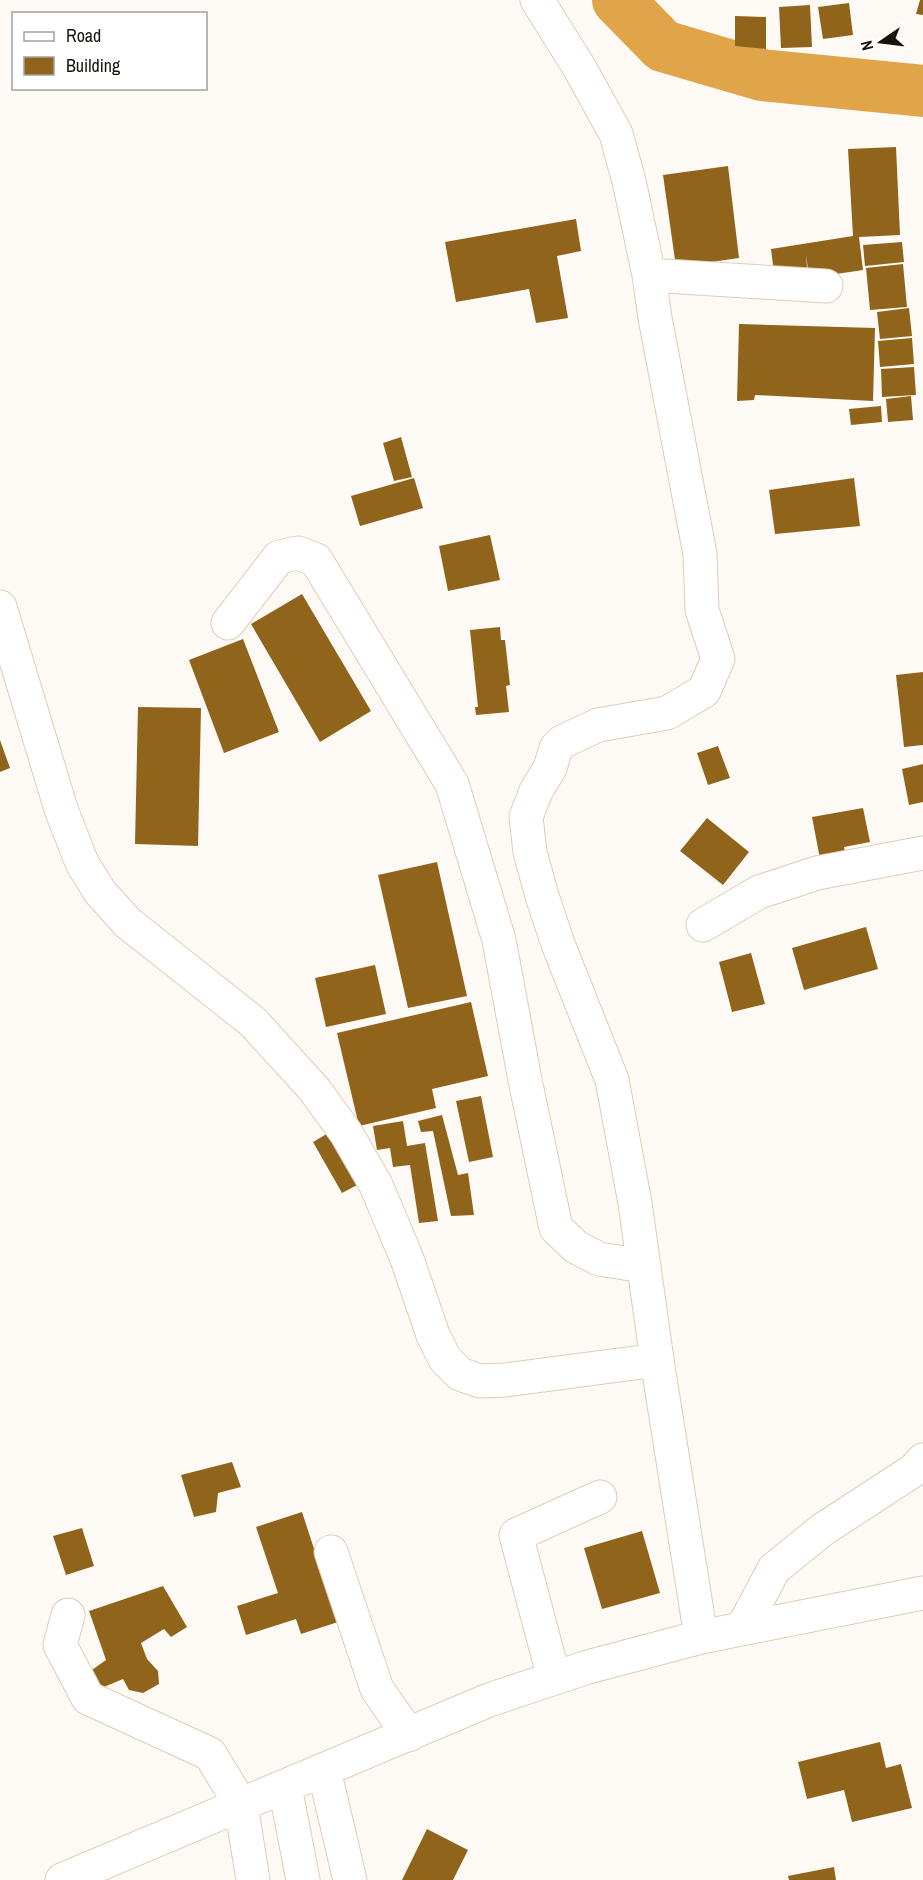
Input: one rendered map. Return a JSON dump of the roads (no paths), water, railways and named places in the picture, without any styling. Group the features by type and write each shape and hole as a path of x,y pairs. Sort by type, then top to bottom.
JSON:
{"street":[{"path":"537,0 579,67 616,134 629,181 649,275 700,554 702,610 718,659 704,691 667,713 598,725 562,742 556,748 550,768 536,791 526,817 530,852 542,896 558,944 612,1080 624,1136 701,1637"},
{"path":"649,275 826,286"},
{"path":"228,623 279,557 298,553 316,560 452,784 499,940 556,1228 576,1247 599,1259 644,1266"},
{"path":"0,606 62,809 82,863 100,892 128,922 253,1022 314,1089 346,1133 376,1185 407,1260 433,1335 445,1359 460,1374 480,1381 506,1380 657,1360"},
{"path":"704,925 759,892 817,873 923,853"},
{"path":"742,1629 774,1569 822,1530 914,1470 923,1460"},
{"path":"554,1678 516,1535 600,1497"},
{"path":"332,1552 377,1689 409,1735"},
{"path":"62,1880 489,1700 588,1666 701,1637 923,1593"},
{"path":"68,1615 60,1645 88,1698 210,1754 241,1805 253,1880"},
{"path":"324,1770 350,1880"},
{"path":"285,1787 303,1880"}],"waterway":[{"path":"618,0 663,46 762,75 923,91"}]}
